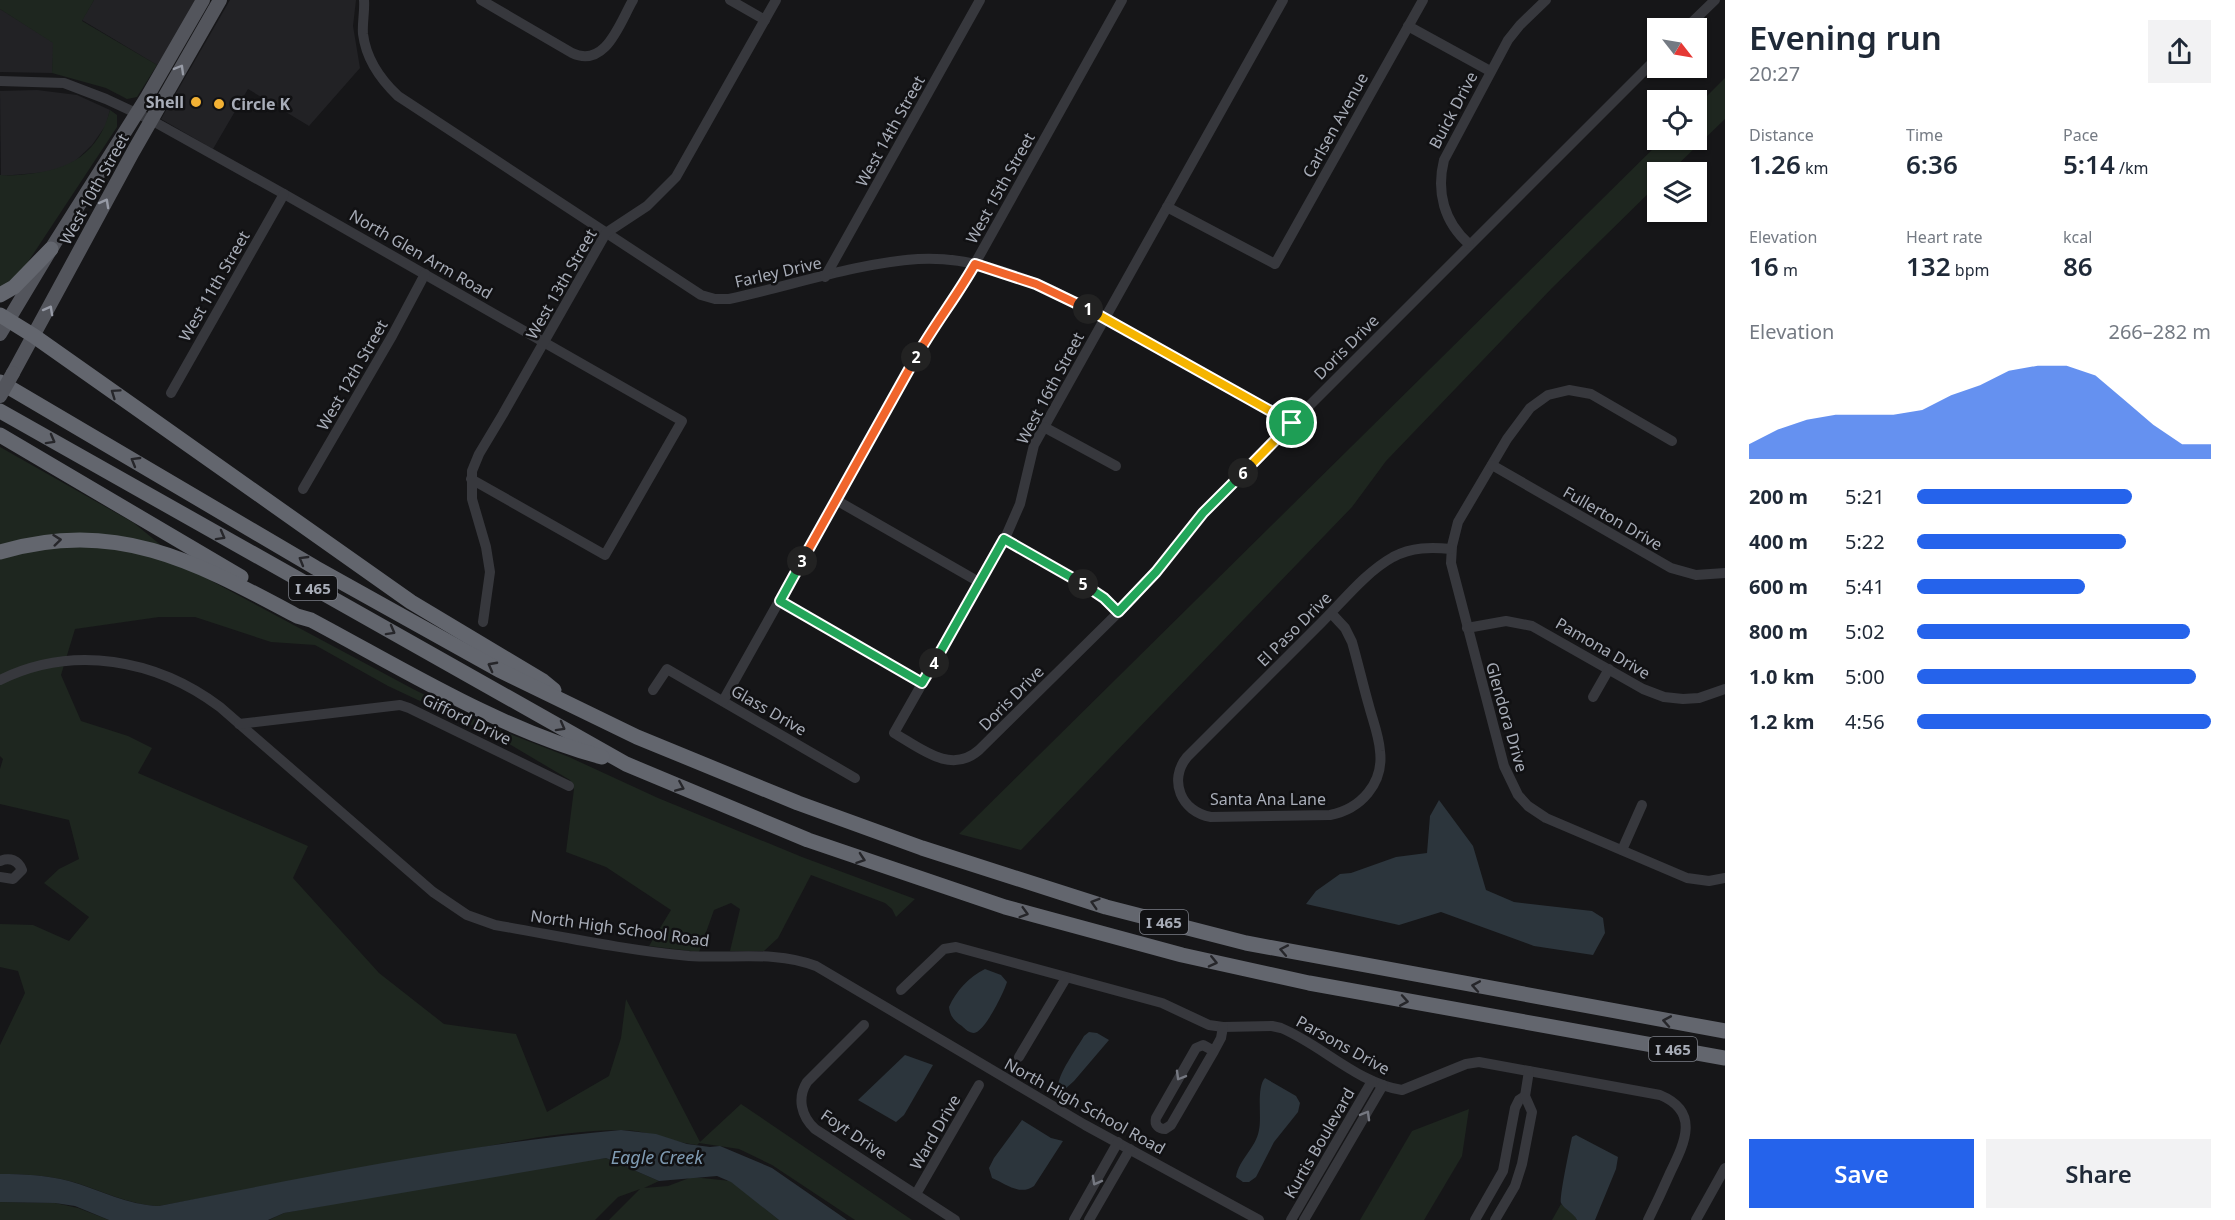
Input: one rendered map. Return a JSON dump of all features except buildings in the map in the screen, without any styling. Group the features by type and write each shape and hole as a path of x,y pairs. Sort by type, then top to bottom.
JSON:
{"highway":[{"path":"0,295 14,287 51,249"},
{"path":"4,317 215,462 359,567 446,624 543,681 581,711"},
{"name":"I 465","path":"0,382 452,645 637,737 819,811 933,852 1107,907 1246,943 1725,1031"},
{"name":"I 465","path":"0,411 626,764 758,820 856,858 1005,907 1121,940 1309,983 1725,1058"},
{"path":"0,435 300,611 311,620"},
{"path":"0,552 52,540 88,539 125,543 155,551 311,620 470,704 566,747 626,764"}],"main road":[{"name":"West 10th Street","path":"0,396 34,336 203,0"},
{"name":"West 10th Street","path":"0,334 4,317 144,117 220,0"}],"street":[{"name":"Farley Drive","path":"364,0 363,31 367,53 373,66 392,90 697,293 715,299 733,298 875,265 917,259 975,264 1046,288 1292,423"},
{"path":"481,0 578,56 594,56 605,48 633,0"},
{"path":"730,0 765,20"},
{"name":"West 13th Street","path":"483,622 490,572 486,547 473,504 471,479 479,454 606,233 647,206 676,177 776,0"},
{"name":"West 14th Street","path":"825,277 980,0"},
{"name":"West 15th Street","path":"723,701 926,339 958,294 1122,0"},
{"name":"West 16th Street","path":"894,733 1004,539 1020,504 1034,445 1282,0"},
{"name":"Carlsen Avenue","path":"1167,207 1275,264 1423,0"},
{"name":"Buick Drive","path":"1469,244 1447,216 1440,192 1440,174 1448,150 1512,34 1546,0"},
{"path":"1696,18 1715,0"},
{"path":"1408,26 1490,71"},
{"name":"Doris Drive","path":"894,733 942,760 968,759 979,750 1156,572 1203,513 1647,68"},
{"path":"0,81 64,83 144,117"},
{"name":"North Glen Arm Road","path":"144,117 284,194 682,422 605,555 471,479"},
{"name":"West 11th Street","path":"171,393 284,194"},
{"name":"West 12th Street","path":"303,489 392,336 425,274"},
{"name":"Glendora Drive","path":"1672,441 1591,394 1562,391 1548,395 1530,408 1506,439 1458,522 1451,549 1452,571 1506,773 1518,795 1528,806 1543,816 1690,879 1709,881 1725,878"},
{"path":"1044,428 1116,466"},
{"name":"Fullerton Drive","path":"1492,465 1671,568 1696,575 1725,573"},
{"path":"836,500 979,582"},
{"path":"1004,539 1092,589 1118,612"},
{"name":"El Paso Drive","path":"1179,771 1187,757 1372,573 1396,555 1424,548 1451,549"},
{"path":"780,601 922,683"},
{"name":"Santa Ana Lane","path":"1179,771 1178,785 1183,799 1193,810 1207,816 1330,814 1346,810 1366,795 1378,776 1380,747 1352,642 1345,628 1331,613"},
{"name":"Pamona Drive","path":"1467,628 1499,621 1521,622 1542,630 1643,689 1664,697 1699,698 1725,690"},
{"name":"North High School Road","path":"0,680 29,668 63,661 95,660 123,663 160,673 188,686 213,702 433,892 467,915 495,925 672,954 704,957 777,956 822,968 915,1026 1259,1220"},
{"name":"Glass Drive","path":"653,690 667,669 855,778"},
{"path":"1593,697 1609,669"},
{"name":"Gifford Drive","path":"239,724 400,705 569,786"},
{"path":"1622,850 1642,805"},
{"path":"0,861 15,860 22,870 13,879 0,877"},
{"name":"Parsons Drive","path":"901,990 944,948 952,947 1161,1003 1209,1025 1281,1028 1378,1083 1402,1090 1472,1062 1660,1095 1670,1100 1679,1109 1687,1132 1685,1142 1648,1220"},
{"path":"1019,1057 1066,978"},
{"name":"Foyt Drive","path":"864,1025 807,1082 802,1096 803,1111 807,1121 815,1129 955,1220"},
{"path":"1214,1052 1203,1046 1196,1048 1155,1122 1161,1129 1171,1125 1214,1052 1220,1041 1223,1027"},
{"path":"1495,1220 1519,1175 1532,1112 1525,1096 1529,1071"},
{"name":"Kurtis Boulevard","path":"1291,1220 1319,1183 1378,1083"},
{"name":"Ward Drive","path":"916,1194 979,1085"},
{"path":"1475,1220 1503,1171 1516,1103 1525,1096"},
{"path":"1074,1220 1118,1142"},
{"path":"1089,1220 1130,1149"},
{"path":"1696,1220 1725,1168"},
{"path":"1503,1171 1519,1175"},
{"path":"1304,1220 1319,1183"}],"shaded area":[{"path":"0,0 94,0 82,21 157,65 137,97 127,99 106,88 52,73 53,43 0,9"},
{"path":"94,0 198,0 172,45 157,65 82,20"},
{"path":"230,0 356,0 353,26 360,68 309,126 248,89 213,149 161,119"},
{"path":"0,9 54,43 52,73 0,72"},
{"path":"1725,78 1725,119 1707,136 1707,96"},
{"path":"37,90 77,95 110,110 106,125 92,145 72,164 49,172 1,176 0,91"},
{"path":"110,110 117,115 117,127 22,271 0,291 0,175 43,172 81,157 98,138"},
{"path":"1652,150 1693,150 1680,162 1647,162 1647,195 1552,288 1386,461 1352,507 1021,850 959,834"},
{"path":"0,447 134,523 191,570 413,689 484,724 569,757 658,798 802,857 915,899 896,917 885,903 811,875 778,938 764,951 730,951 740,909 731,903 714,910 699,952 649,946 671,910 606,867 566,852 574,789 570,780 499,738 388,686 315,645 271,642 195,617 159,617 75,629 61,675 81,721 128,736 152,748 138,773 308,846 293,878 379,973 444,1024 516,1034 547,1112 609,1076 621,1038 626,999 700,1142 741,1104 912,1220 855,1220 772,1165 739,1149 699,1143 697,1145 622,1130 529,1139 159,1206 125,1200 61,1179 35,1175 0,1174 0,1045 25,993 18,971 0,967 0,924 33,925 69,941 89,917 44,883 59,869 79,859 69,820 0,804 0,769 3,759 0,756"},
{"path":"1469,1109 1462,1156 1424,1220 1360,1220 1412,1131"},
{"path":"606,1158 659,1181 644,1188 668,1186 692,1177 731,1181 779,1220 609,1220 640,1189 618,1197 595,1220 269,1220 284,1213 520,1169"},
{"path":"0,1202 55,1203 78,1208 109,1220 0,1220"},
{"path":"1561,1204 1574,1214 1577,1220 1552,1220"}],"water":[{"path":"1439,800 1473,846 1486,890 1514,902 1592,911 1603,918 1605,933 1593,955 1534,946 1441,912 1399,925 1306,904 1316,891 1340,874 1351,873 1396,857 1427,853 1430,816"},
{"path":"985,969 1001,975 1007,982 988,1019 978,1031 972,1033 955,1020 949,1007 955,995 964,985"},
{"path":"1089,1032 1097,1033 1109,1040 1074,1081 1064,1090 1058,1088 1068,1062 1084,1036"},
{"path":"905,1055 933,1065 904,1115 896,1122 858,1100"},
{"path":"1265,1078 1296,1096 1300,1103 1298,1112 1274,1142 1256,1177 1249,1182 1243,1182 1236,1177 1240,1165 1257,1136 1260,1124 1260,1095"},
{"path":"1022,1120 1051,1138 1063,1141 1034,1186 1024,1190 1013,1188 992,1178 989,1168"},
{"name":"Eagle Creek","path":"621,1130 656,1134 687,1144 720,1146 772,1168 847,1220 779,1220 731,1182 717,1176 659,1181 606,1158 284,1213 268,1220 109,1220 75,1206 55,1203 0,1202 0,1174 35,1175 61,1179 125,1200 159,1206 447,1152"},
{"path":"1576,1135 1618,1157 1616,1169 1595,1220 1577,1220 1561,1203 1572,1137"}],"place":[{"name":"Shell","path":"196,102"},
{"name":"Circle K","path":"219,104"}],"route":[{"path":"975,264 1016,276 1056,292 1292,423 1203,513 1156,572 1118,612 1092,589 1004,539 922,683 780,601 926,339 958,294 975,264"}]}
